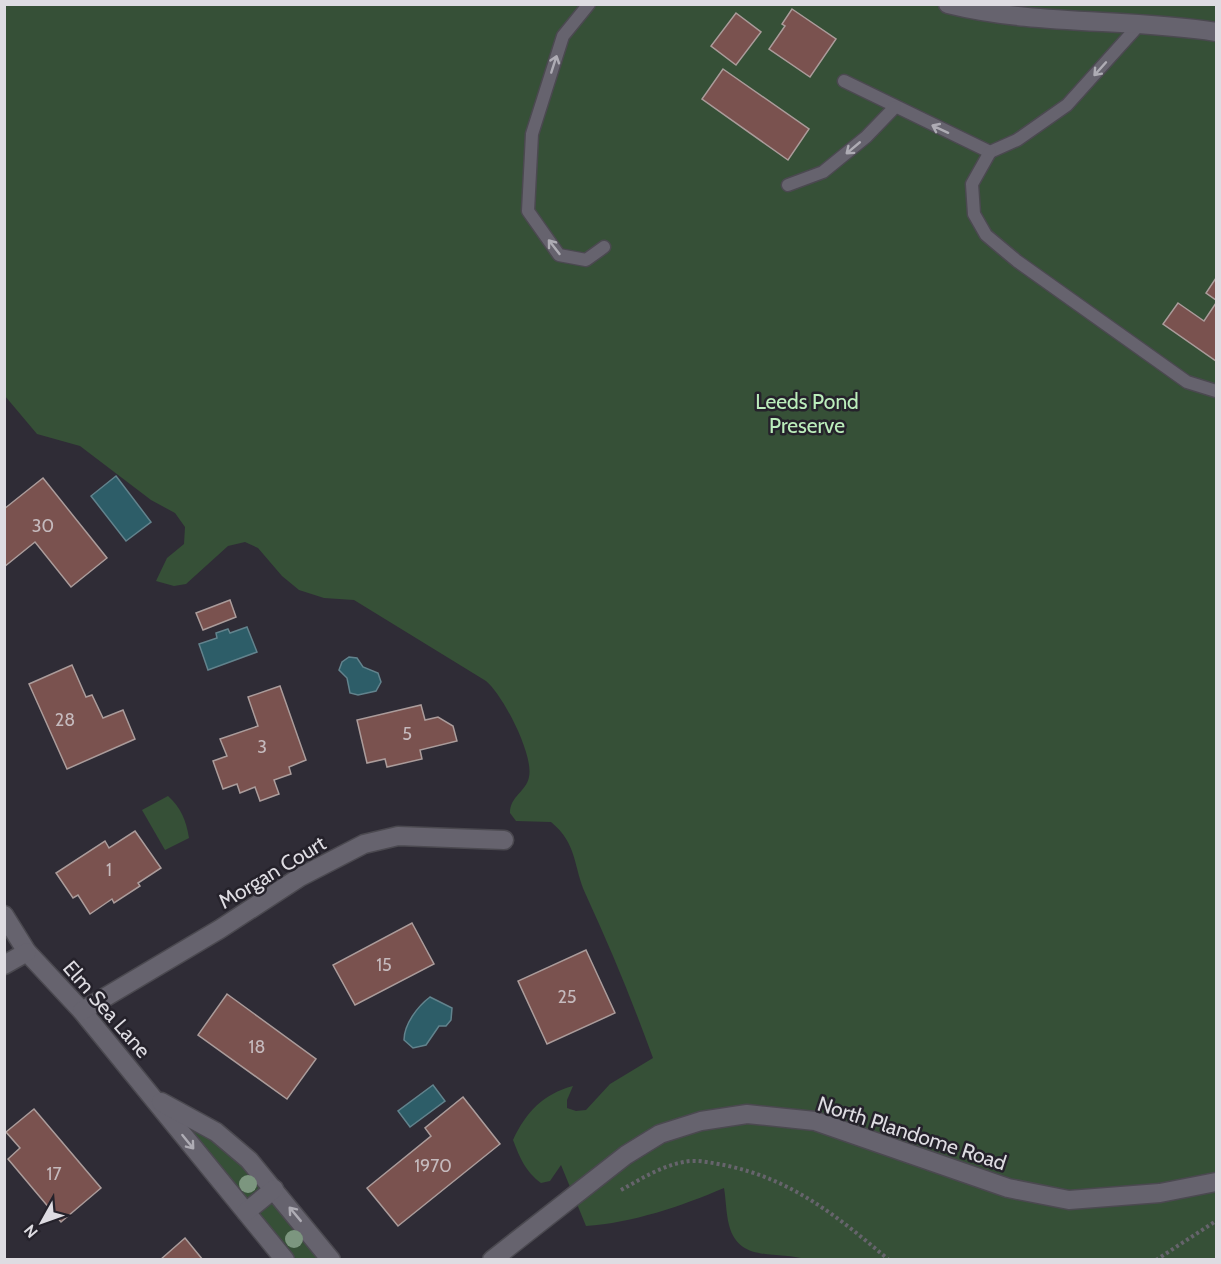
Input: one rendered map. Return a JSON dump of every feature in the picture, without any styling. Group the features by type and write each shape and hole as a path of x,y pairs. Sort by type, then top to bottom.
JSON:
{"street":[{"path":"948,4 982,13 1166,25 1216,32"},
{"name":"Morgan Court","path":"82,1011 220,929 300,877 364,844 398,836 504,840"},
{"name":"Elm Sea Lane","path":"4,915 27,952 82,1011 285,1260"},
{"path":"4,965 27,952"},
{"name":"Elm Sea Lane","path":"151,1096 216,1132 249,1160 331,1260"},
{"name":"North Plandome Road","path":"492,1260 626,1155 660,1134 701,1122 747,1114 815,1122 1008,1188 1069,1200 1160,1193 1216,1182"},
{"path":"246,1212 274,1189"}],"lane":[{"path":"589,4 564,36 532,134 528,211 559,255 586,260 604,247"},
{"path":"1139,25 1067,105 1017,140 990,152 972,184 974,214 986,235 1017,261 1187,382 1216,391"},
{"path":"844,81 990,152"},
{"path":"788,185 824,172 866,137 895,107"}],"path":[{"path":"613,1195 658,1169 686,1161 735,1167 773,1178 789,1186 817,1204 889,1260"},
{"path":"1156,1260 1216,1221"}],"green space":[{"name":"Leeds Pond Preserve","path":"4,5 1216,5 1216,1259 808,1260 750,1251 741,1246 729,1225 724,1188 656,1213 586,1226 561,1165 550,1181 541,1183 531,1174 513,1140 530,1113 544,1099 573,1086 567,1100 567,1108 576,1111 586,1110 610,1084 653,1058 582,885 571,847 560,830 551,822 516,821 510,813 515,798 525,787 529,777 527,755 516,726 501,699 486,681 354,600 324,598 299,590 282,576 258,548 245,542 228,546 186,584 174,586 156,581 167,558 184,544 185,527 175,513 151,500 80,446 37,434 5,396"},
{"path":"168,796 182,815 189,838 165,850 142,810"},
{"path":"151,1096 216,1132 331,1259 285,1259"}],"water":[{"path":"116,476 151,522 126,541 91,496"},
{"path":"247,627 257,652 208,670 199,644 217,638 216,633 228,629 230,633"},
{"path":"349,657 357,658 363,667 378,673 381,682 376,691 358,695 350,693 347,678 339,670 342,662"},
{"path":"430,997 452,1008 451,1020 446,1026 439,1026 426,1045 413,1048 404,1040 406,1028 416,1010"},
{"path":"433,1085 445,1101 410,1127 398,1111"}],"building":[{"path":"792,9 836,39 810,77 769,49 785,26 782,24"},
{"path":"736,13 761,32 736,65 711,46"},
{"path":"723,69 809,129 788,160 702,99"},
{"path":"1216,278 1216,300 1206,293"},
{"path":"1178,303 1204,321 1216,303 1216,361 1163,324"},
{"path":"43,478 107,558 71,587 35,542 4,567 4,509"},
{"path":"230,600 236,617 203,630 196,613"},
{"path":"72,665 86,697 92,695 103,718 123,710 135,739 67,769 29,684"},
{"path":"280,686 306,760 289,767 291,774 274,780 279,794 260,801 255,787 240,793 237,784 223,789 213,761 227,756 220,739 258,726 248,697"},
{"path":"421,705 425,720 438,717 453,726 457,741 420,750 422,759 387,767 385,759 367,763 357,720"},
{"path":"135,831 161,868 138,883 140,886 114,903 112,899 90,914 78,895 73,898 56,873 105,841 109,848"},
{"path":"412,923 434,964 355,1005 333,965"},
{"path":"586,950 615,1013 547,1044 518,981"},
{"path":"227,994 316,1059 287,1099 198,1035"},
{"path":"463,1097 500,1144 398,1226 367,1188 431,1136 425,1128"},
{"path":"34,1109 101,1188 61,1222 8,1159 20,1148 6,1132"},
{"path":"185,1238 203,1260 160,1260"}]}
